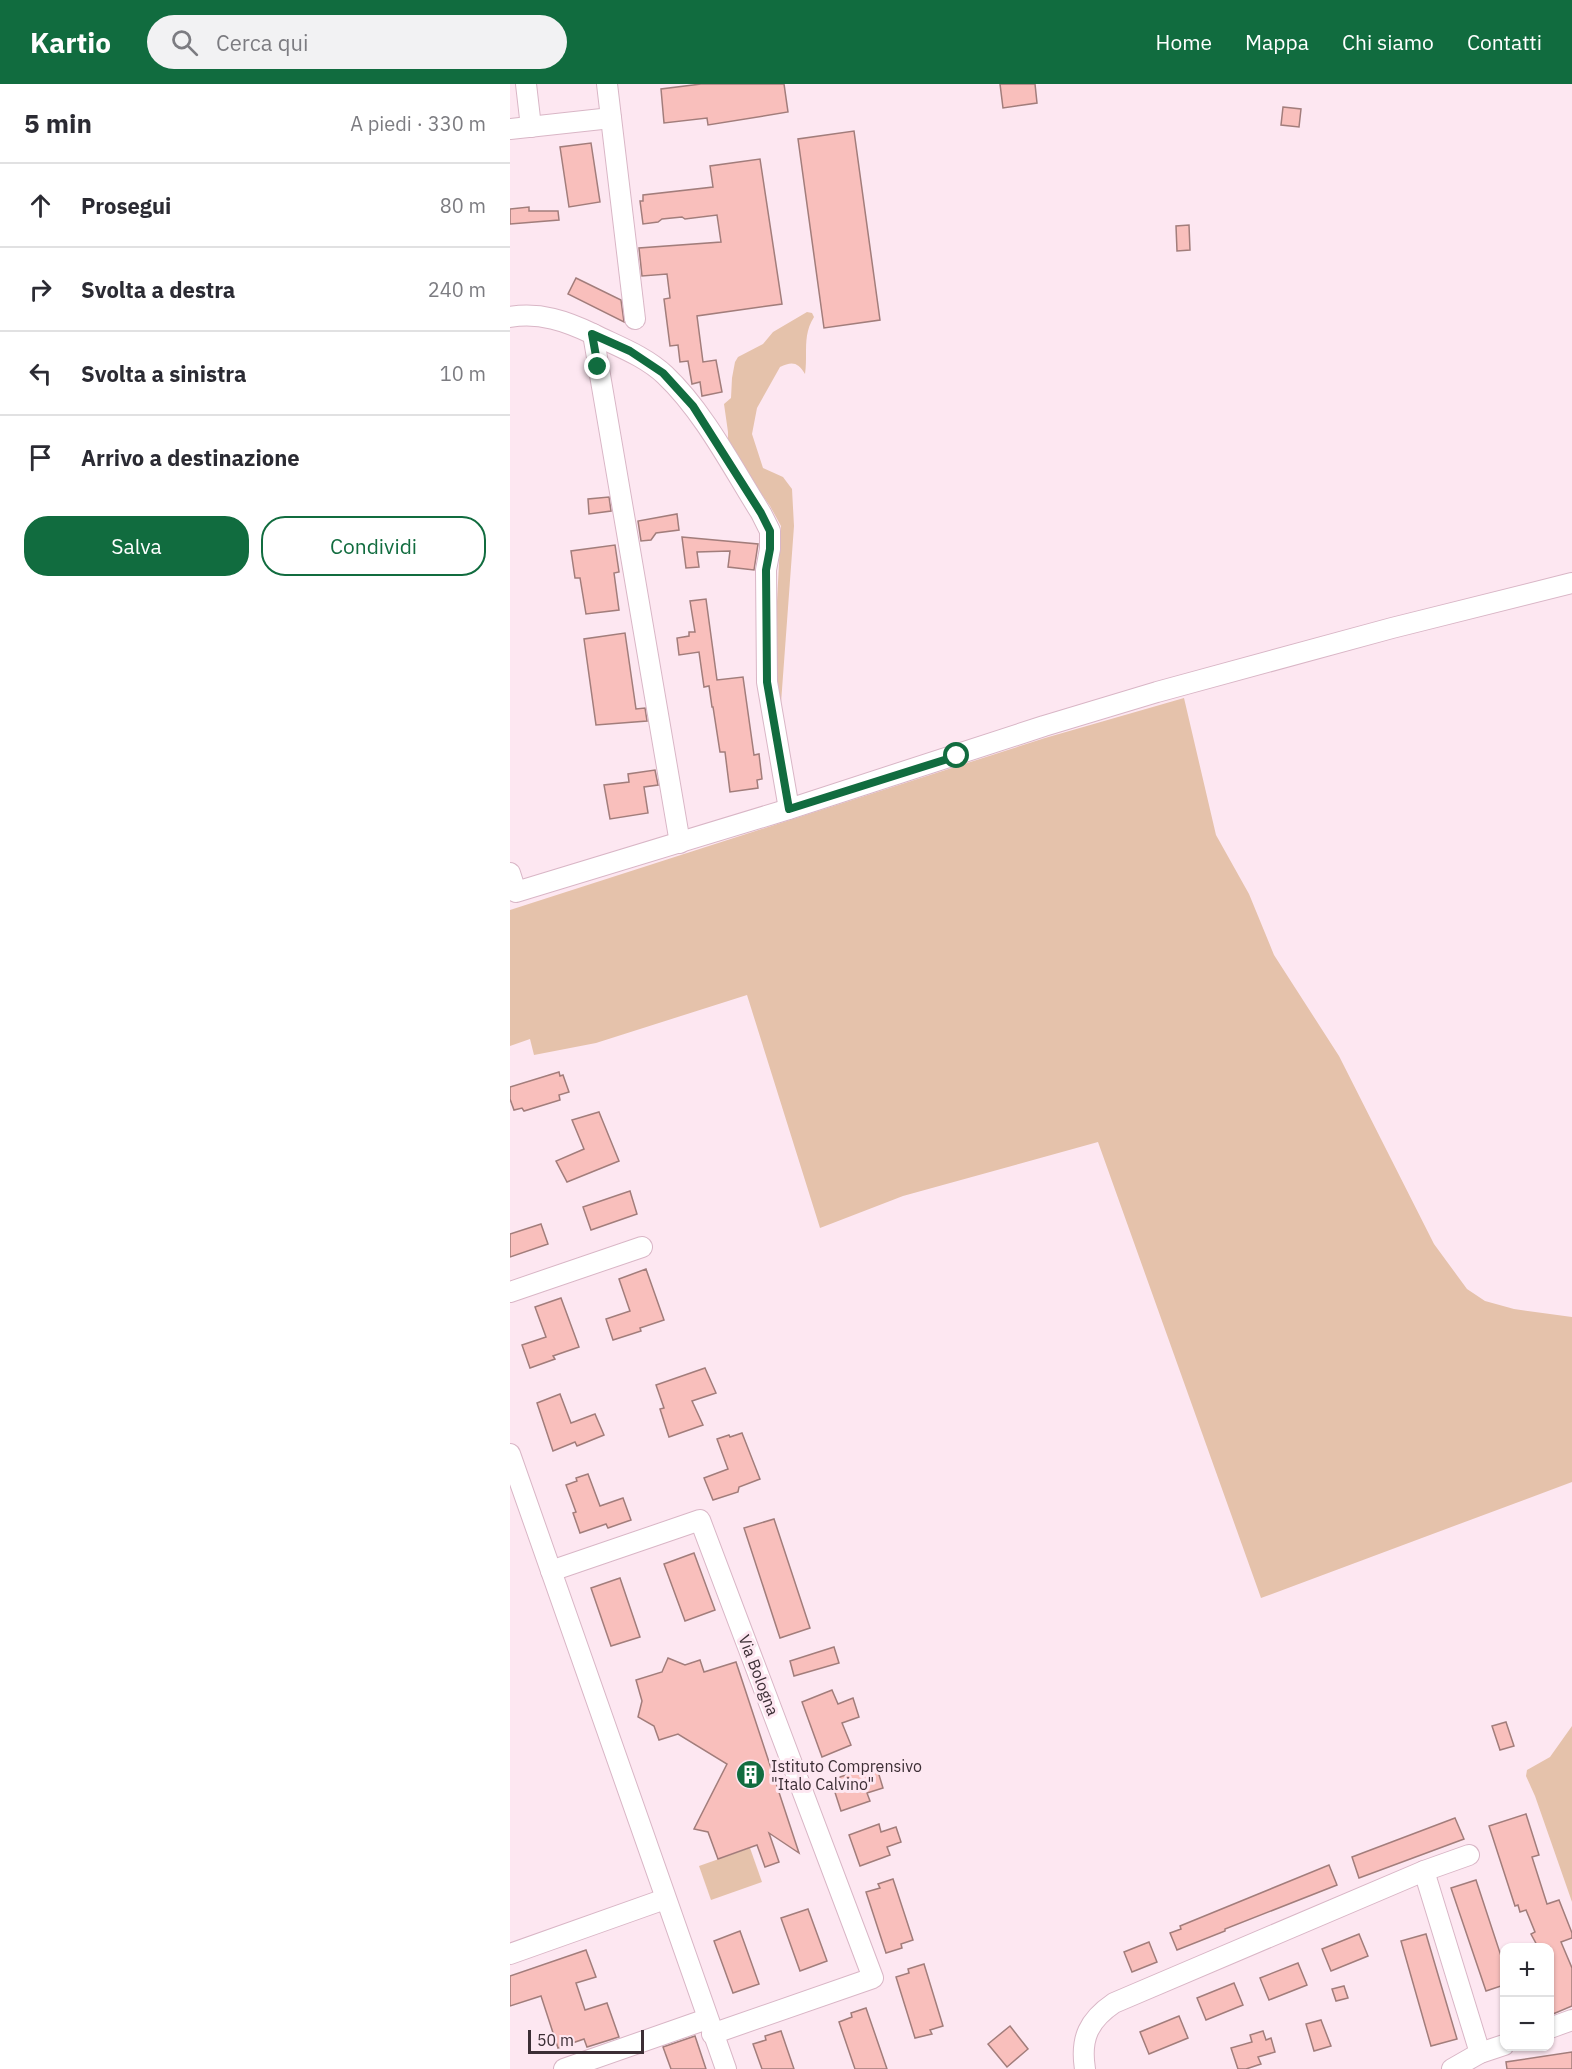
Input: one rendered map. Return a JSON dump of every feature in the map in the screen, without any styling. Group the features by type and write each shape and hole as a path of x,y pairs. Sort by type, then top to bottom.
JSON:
{"street":[{"path":"526,84 531,127"},
{"path":"607,84 635,319"},
{"path":"510,129 611,118"},
{"path":"510,317 544,316 572,323 630,351 663,373 693,406 761,513 770,531 770,549 766,570 767,682 789,809"},
{"path":"592,334 680,843"},
{"path":"510,873 516,892 789,809 1044,726 1157,692 1404,625 1572,584"},
{"path":"510,1292 642,1246"},
{"path":"510,1454 726,2069"},
{"name":"Via Bologna","path":"551,1571 700,1520 873,1978 710,2027"},
{"path":"1085,2069 1083,2059 1090,2026 1099,2013 1114,2003 1424,1871 1469,1856"},
{"path":"1424,1871 1480,2053"},
{"path":"510,1954 665,1899"},
{"path":"1554,2027 1572,2020"},
{"path":"564,2069 710,2027"},
{"path":"1452,2069 1480,2053 1500,2046"}],"shaded area":[{"path":"807,312 812,313 814,317 808,331 805,374 800,367 794,364 780,367 757,408 752,434 763,468 783,477 792,489 794,526 781,703 777,702 774,658 781,526 770,506 728,447 724,404 731,398 732,378 738,357 763,344 773,332"},
{"path":"1184,698 1216,835 1249,894 1274,955 1339,1056 1434,1244 1467,1289 1485,1301 1514,1309 1572,1317 1572,1482 1261,1598 1098,1142 903,1196 820,1228 747,995 596,1043 534,1055 530,1039 510,1046 510,910 1045,738"},
{"path":"1572,1726 1572,1902 1526,1776 1527,1770 1550,1757"},
{"path":"750,1848 762,1882 711,1900 699,1866"}],"building":[{"path":"701,84 784,84 788,112 708,125 707,118 664,123 661,89"},
{"path":"1000,84 1035,84 1037,103 1003,108"},
{"path":"1283,107 1301,109 1299,127 1281,125"},
{"path":"854,131 880,320 824,328 798,139"},
{"path":"591,143 600,202 569,207 560,147"},
{"path":"760,159 782,304 697,316 703,362 716,360 722,392 702,396 700,382 692,384 688,361 680,362 678,345 670,346 664,299 670,298 667,274 642,276 639,248 721,242 717,215 662,219 658,222 643,224 640,201 643,201 643,195 713,187 710,166"},
{"path":"529,207 529,211 558,211 559,220 510,224 510,209"},
{"path":"1189,225 1190,250 1177,251 1176,226"},
{"path":"576,278 621,300 624,322 568,294"},
{"path":"609,497 611,511 589,514 588,499"},
{"path":"677,514 679,530 656,533 651,540 641,541 638,521"},
{"path":"682,537 758,544 754,570 728,567 730,551 697,552 699,567 686,568"},
{"path":"615,545 619,572 614,573 619,610 586,614 580,578 575,578 571,551"},
{"path":"706,599 717,680 743,677 754,755 759,754 762,779 757,780 758,788 730,792 725,752 720,752 709,686 704,687 699,652 679,655 677,638 689,636 689,632 695,632 690,601"},
{"path":"625,633 636,709 645,708 647,721 596,725 584,639"},
{"path":"655,770 658,785 644,787 648,813 610,819 604,785 629,782 628,774"},
{"path":"559,1072 560,1076 563,1075 569,1092 559,1095 560,1100 524,1111 522,1108 514,1110 510,1099 510,1087"},
{"path":"599,1112 619,1161 567,1182 556,1161 584,1149 572,1120"},
{"path":"630,1191 637,1214 591,1230 583,1207"},
{"path":"541,1224 548,1244 510,1257 510,1234"},
{"path":"646,1269 664,1320 640,1328 641,1331 613,1340 606,1319 630,1311 619,1279"},
{"path":"561,1298 579,1347 553,1356 555,1359 530,1368 522,1345 546,1337 535,1307"},
{"path":"705,1368 716,1393 692,1401 703,1425 669,1437 660,1409 664,1408 656,1385"},
{"path":"560,1394 571,1423 595,1414 604,1435 577,1446 575,1442 553,1451 537,1403"},
{"path":"742,1433 760,1479 739,1487 738,1492 713,1500 704,1478 728,1469 717,1439"},
{"path":"588,1474 600,1506 623,1498 631,1520 608,1528 606,1524 580,1533 573,1513 576,1512 566,1485"},
{"path":"774,1519 810,1628 780,1638 744,1528"},
{"path":"694,1553 715,1610 685,1621 664,1564"},
{"path":"620,1578 640,1637 611,1646 591,1588"},
{"path":"834,1647 839,1663 794,1676 790,1661"},
{"name":"Istituto Comprensivo \"Italo Calvino\"","path":"668,1658 685,1665 700,1660 704,1672 736,1662 799,1853 769,1833 779,1862 765,1867 757,1845 718,1859 708,1832 694,1829 727,1764 678,1734 659,1740 654,1726 638,1717 642,1701 636,1680 662,1672"},
{"path":"832,1690 838,1704 853,1698 859,1717 842,1723 851,1745 822,1757 802,1702"},
{"path":"1506,1722 1514,1746 1500,1750 1492,1726"},
{"path":"876,1765 883,1788 867,1793 870,1801 841,1811 831,1780"},
{"path":"1526,1814 1539,1855 1532,1857 1547,1904 1559,1900 1572,1933 1572,1938 1561,1942 1572,1968 1572,2006 1554,2014 1554,1943 1536,1943 1531,1934 1535,1932 1526,1910 1520,1912 1518,1905 1515,1906 1489,1826"},
{"path":"1455,1818 1464,1839 1359,1878 1352,1857"},
{"path":"879,1824 881,1832 896,1827 901,1842 887,1847 890,1855 860,1866 849,1835"},
{"path":"1329,1865 1337,1885 1177,1950 1170,1933 1181,1929 1180,1926"},
{"path":"893,1879 913,1940 901,1944 902,1948 886,1953 866,1892 880,1888 878,1884"},
{"path":"1476,1880 1500,1953 1500,1986 1486,1991 1451,1888"},
{"path":"808,1909 827,1961 800,1971 781,1918"},
{"path":"740,1931 759,1984 733,1993 714,1941"},
{"path":"1359,1934 1368,1956 1331,1971 1322,1949"},
{"path":"1426,1934 1457,2039 1431,2046 1401,1941"},
{"path":"1149,1942 1157,1962 1132,1972 1124,1952"},
{"path":"586,1950 596,1977 576,1983 585,2010 607,2003 619,2037 587,2047 584,2039 558,2048 541,1996 510,2006 510,1976"},
{"path":"1298,1963 1307,1985 1269,2000 1260,1978"},
{"path":"924,1964 943,2026 930,2030 932,2034 915,2038 896,1977 909,1973 908,1969"},
{"path":"1234,1983 1243,2005 1206,2020 1197,1998"},
{"path":"1344,1986 1348,1998 1336,2001 1332,1989"},
{"path":"866,2008 887,2069 855,2069 839,2022 852,2017 851,2013"},
{"path":"1179,2016 1188,2038 1149,2054 1140,2032"},
{"path":"1321,2020 1331,2046 1314,2051 1306,2024"},
{"path":"1010,2026 1028,2049 1007,2067 988,2044"},
{"path":"781,2031 794,2069 762,2069 753,2044 766,2040 765,2036"},
{"path":"1263,2031 1266,2040 1271,2038 1275,2052 1258,2057 1261,2064 1238,2069 1231,2048 1252,2042 1250,2035"},
{"path":"695,2036 706,2069 671,2069 663,2047"},
{"path":"1572,2052 1572,2069 1507,2069 1506,2062"}],"place":[{"name":"Istituto Comprensivo \"Italo Calvino\"","path":"750,1775"}],"route":[{"path":"598,367 592,334 630,351 663,373 693,406 770,531 770,549 766,570 767,682 789,809 957,756"}]}
